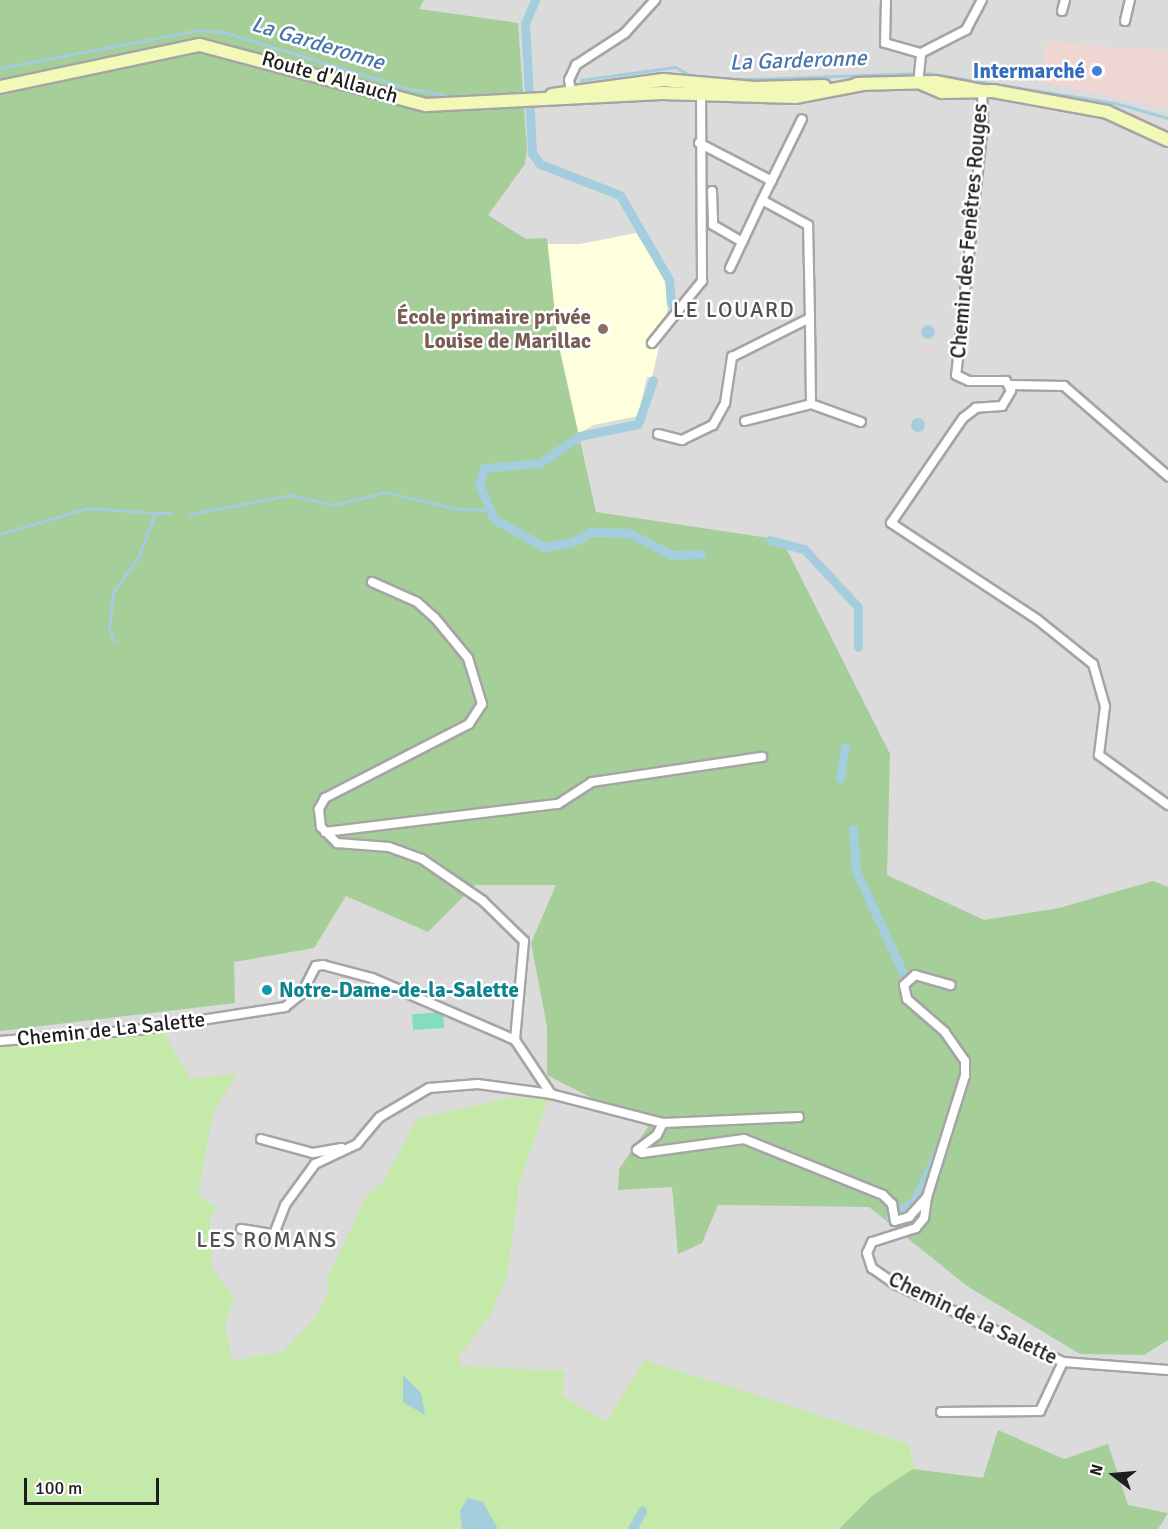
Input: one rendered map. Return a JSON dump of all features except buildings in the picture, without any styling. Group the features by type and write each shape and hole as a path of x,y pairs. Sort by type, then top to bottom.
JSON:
{"main road":[{"name":"Route d'Allauch","path":"0,87 178,46 220,46 426,105 528,102 663,80 700,90 755,93 864,84 920,84 952,93 982,91 1107,112 1168,140"}],"street":[{"path":"572,95 570,72 576,65 625,33 655,0"},
{"path":"886,0 885,44 921,53 966,30 982,0"},
{"path":"1062,11 1065,0"},
{"path":"1125,21 1130,0"},
{"path":"920,84 921,53"},
{"path":"652,343 702,280 700,90"},
{"name":"Chemin des Fenêtres Rouges","path":"982,91 983,124 956,375 1012,385"},
{"path":"730,268 802,119"},
{"path":"699,143 772,181"},
{"path":"712,191 713,225 742,242"},
{"path":"762,201 808,225 811,405"},
{"path":"658,434 682,440 713,425 725,404 732,357 810,318"},
{"path":"1168,476 1064,386 1012,385 1002,406 976,408 963,418 891,523 962,575 1038,620 1093,664 1105,706 1099,755 1168,805"},
{"path":"745,421 811,405 861,422"},
{"path":"372,582 417,602 456,641 468,658 482,704 469,724 325,798 319,809 325,832 343,845 389,847 422,859 483,901 524,941 515,1040 551,1094"},
{"path":"325,832 558,804 592,782 762,758"},
{"name":"Chemin de La Salette","path":"0,1041 136,1030 285,1007 303,993 316,966 323,965 404,988 515,1040"},
{"path":"663,1124 657,1135 637,1150 642,1154 744,1139 883,1195 893,1214 909,1217 927,1197 963,1085 965,1060 905,990 908,978 915,975 951,985"},
{"path":"241,1229 274,1234 304,1174 357,1144 394,1107 444,1083 551,1094 663,1124 799,1117"},
{"path":"261,1139 313,1153 357,1144"},
{"name":"Chemin de la Salette","path":"927,1197 916,1228 872,1242 867,1253 872,1268 1063,1362 1168,1370"},
{"path":"941,1412 1040,1411 1063,1362"}],"shaded area":[{"path":"0,0 1168,0 1168,1529 0,1529"},
{"path":"1046,42 1168,51 1168,108 1041,82"},
{"name":"École primaire privée Louise de Marillac","path":"636,233 667,280 668,307 652,377 647,377 638,416 594,425 566,440 533,244 580,244"}],"green space":[{"path":"0,0 424,0 419,9 518,23 527,150 525,164 488,215 526,239 547,238 558,342 596,512 782,540 890,754 887,875 984,920 1059,908 1153,881 1168,887 1168,1340 1144,1355 1080,1354 967,1286 869,1207 718,1205 702,1243 678,1254 672,1187 618,1190 619,1169 648,1127 547,1075 547,1027 531,943 556,885 475,885 428,932 346,896 314,948 234,962 235,1003 0,1031"},
{"path":"443,1012 444,1028 413,1030 412,1014"},
{"path":"161,1028 190,1079 237,1074 213,1113 198,1195 217,1207 210,1219 212,1269 234,1298 225,1324 232,1361 283,1352 317,1316 328,1292 328,1276 366,1197 383,1182 417,1119 512,1097 548,1100 519,1185 507,1276 491,1314 458,1358 461,1366 565,1371 562,1396 606,1422 645,1360 908,1444 915,1469 861,1529 0,1529 0,1044"},
{"path":"998,1430 1064,1459 1108,1444 1128,1505 1168,1513 1158,1529 839,1529 872,1496 913,1469 983,1478"}],"water":[{"path":"928,325 933,327 935,332 933,337 928,339 923,337 921,332 923,327"},
{"path":"918,418 923,420 925,425 923,430 918,432 913,430 911,425 913,420"},
{"path":"403,1375 421,1393 425,1415 403,1402"},
{"path":"468,1498 483,1502 498,1529 462,1529 460,1511"}],"waterway":[{"path":"535,0 525,23 532,153 540,164 620,195 669,280 671,304"},
{"name":"La Garderonne","path":"0,68 200,30 227,33 407,88 448,96 520,93"},
{"name":"La Garderonne","path":"581,80 675,67 698,79"},
{"name":"La Garderonne","path":"725,80 912,73"},
{"name":"La Garderonne","path":"927,73 1115,103 1168,118"},
{"path":"653,380 638,424 580,436 540,463 484,468 479,484 494,519 544,547 573,542 590,532 629,533 672,555 701,554"},
{"path":"190,514 290,495 334,505 385,492 457,509 489,510"},
{"path":"0,534 87,508 155,513"},
{"path":"114,641 109,627 113,592 139,556 155,513 172,513"},
{"path":"770,540 804,549 858,607 858,647"},
{"path":"840,778 845,747"},
{"path":"853,829 856,871 904,975"},
{"path":"890,1217 914,1201 939,1149"},
{"path":"632,1529 642,1511"}],"place":[{"name":"Intermarché","path":"1097,71"},
{"name":"École primaire privée Louise de Marillac","path":"603,329"},
{"name":"Notre-Dame-de-la-Salette","path":"267,990"}],"district":[{"name":"LE LOUARD","path":"734,310"},
{"name":"LES ROMANS","path":"267,1240"}]}
